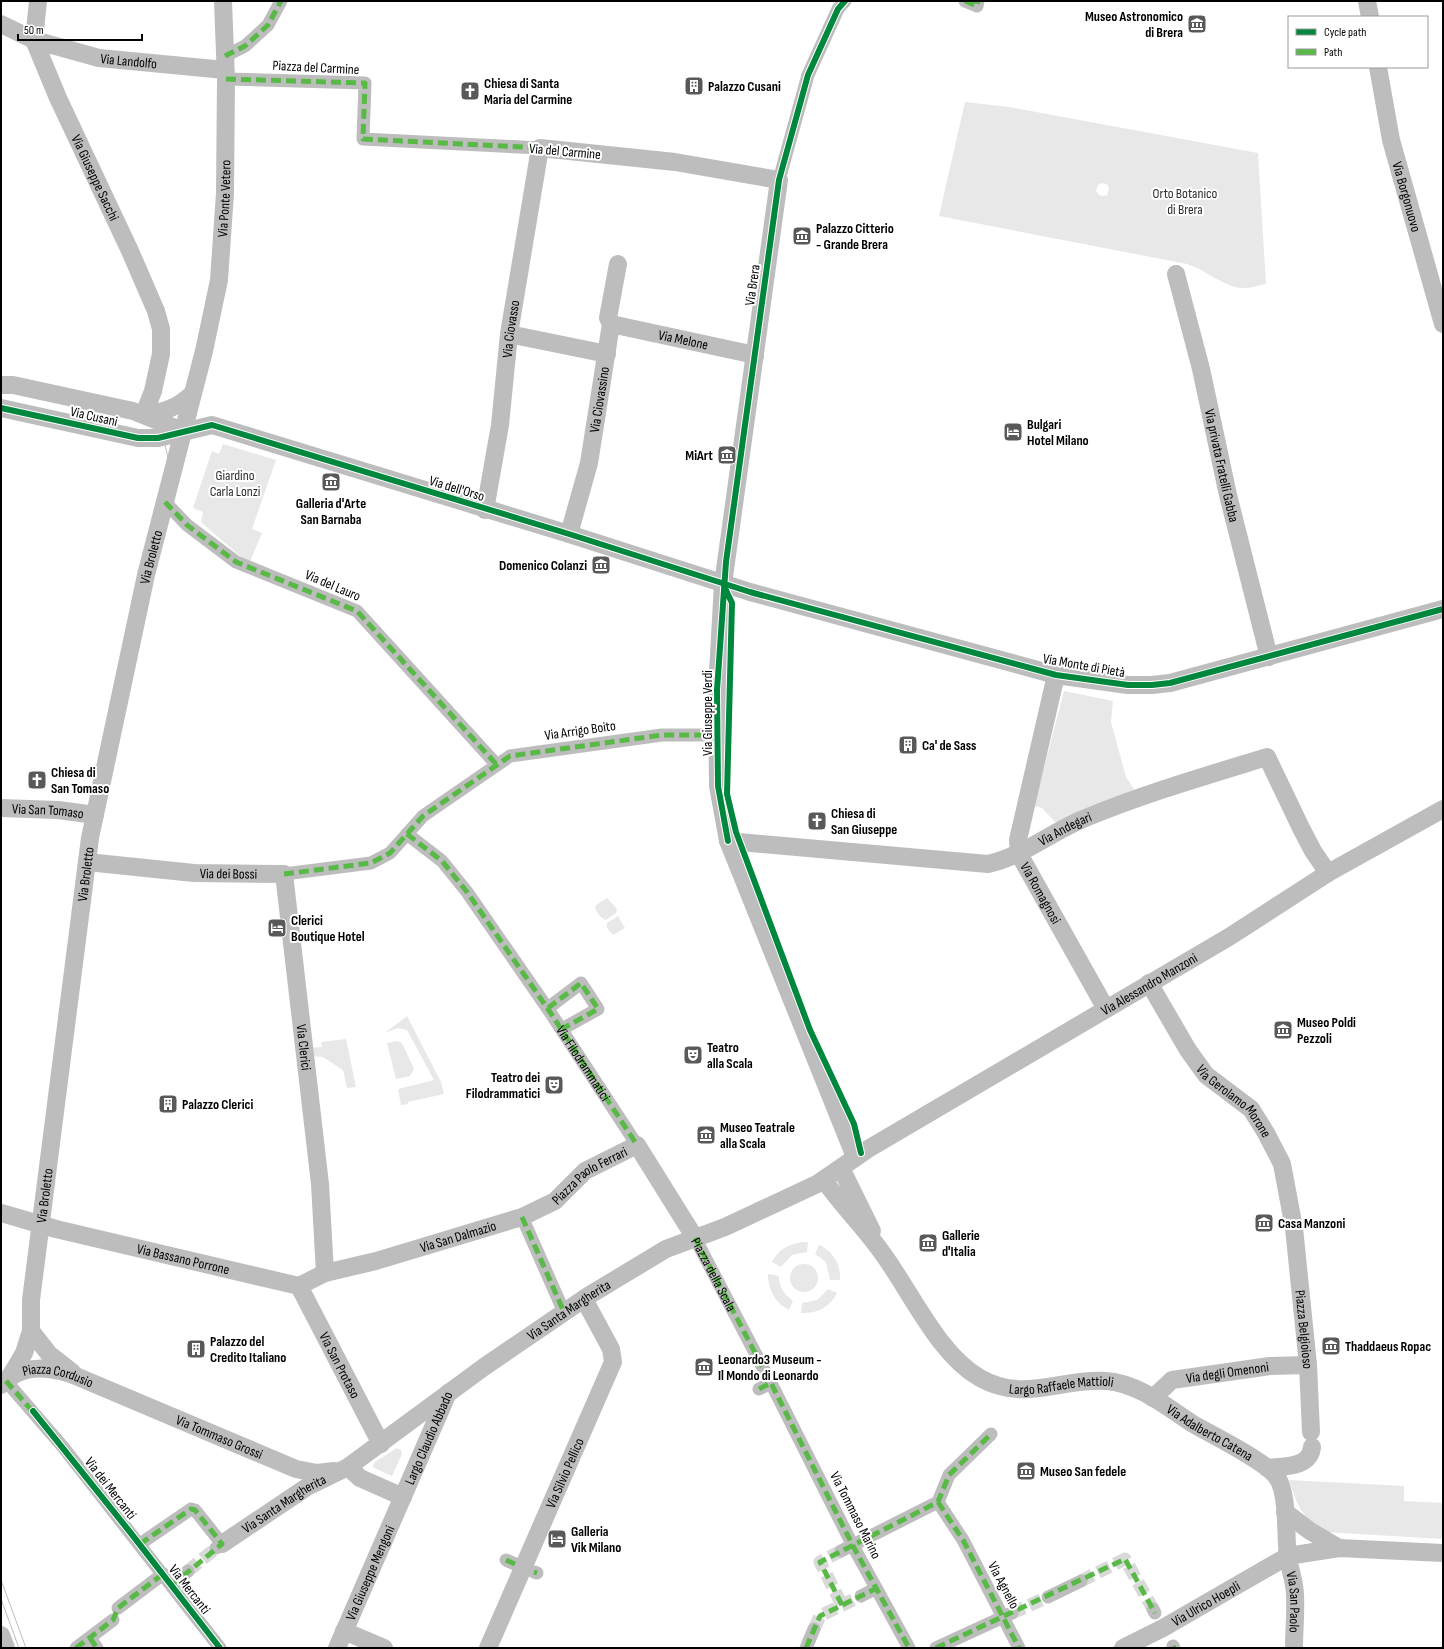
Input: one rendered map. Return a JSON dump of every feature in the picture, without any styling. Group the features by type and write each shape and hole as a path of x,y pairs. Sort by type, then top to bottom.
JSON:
{"street":[{"path":"34,40 38,1"},
{"name":"Via Ponte Vetero","path":"183,431 204,351 219,280 225,192 225,68 223,1"},
{"path":"225,68 245,46 268,25 281,1"},
{"name":"Via Brera","path":"723,584 779,180 808,75 838,9 845,1"},
{"path":"965,1 977,6 978,1"},
{"path":"1367,1 1370,16"},
{"name":"Via Landolfo","path":"1,24 34,40 99,58 225,68"},
{"name":"Via Giuseppe Sacchi","path":"34,40 58,98 130,251 157,316 162,342 161,354 153,391 144,414"},
{"name":"Piazza del Carmine","path":"225,68 365,83 364,125"},
{"name":"Via Borgonuovo","path":"1378,68 1391,140 1443,324"},
{"name":"Via del Carmine","path":"364,125 363,139 540,148 675,162 779,180"},
{"name":"Via Ciovasso","path":"485,510 500,425 509,334 540,148"},
{"name":"Via Ciovassino","path":"569,534 589,463 611,324 608,318 618,264"},
{"name":"Via privata Fratelli Gabba","path":"1176,274 1201,369 1228,495 1269,657"},
{"name":"Via Melone","path":"611,324 755,355"},
{"path":"509,334 606,354"},
{"name":"Via Cusani","path":"1,385 13,385 144,414 183,431"},
{"path":"144,414 157,413 171,409 193,393"},
{"name":"Via Cusani","path":"1,408 138,438 158,438 183,431"},
{"name":"Via dell'Orso","path":"183,431 212,425 485,510 569,534 723,584"},
{"name":"Via Broletto","path":"31,1328 31,1300 40,1225 87,862 95,814 146,575 183,431"},
{"name":"Via del Lauro","path":"165,502 187,525 236,562 357,611 497,765"},
{"name":"Via Monte di Pietà","path":"723,584 1056,675 1115,684 1152,686 1170,683 1269,657 1443,608"},
{"name":"Via Giuseppe Verdi","path":"723,584 717,690 719,735 718,786 728,841 848,1162"},
{"name":"Via Romagnosi","path":"1056,675 1018,840 1019,854 1106,1009"},
{"name":"Via Arrigo Boito","path":"371,863 390,853 422,816 510,756 662,735 719,735"},
{"name":"Via Andegari","path":"728,841 988,864 1019,854 1081,820 1143,795 1267,757 1313,852 1328,873"},
{"name":"Via San Tomaso","path":"1,808 58,810 95,814"},
{"name":"Via Alessandro Manzoni","path":"848,1162 1229,937 1328,873 1443,809"},
{"name":"Via Filodrammatici","path":"407,834 442,861 467,892 562,1029 637,1145 694,1238"},
{"name":"Via dei Bossi","path":"87,862 109,866 194,872 284,874 371,863"},
{"name":"Via Clerici","path":"284,874 320,1184 324,1273"},
{"path":"548,1008 581,983 598,1008 562,1029"},
{"name":"Via Gerolamo Morone","path":"1149,983 1188,1050 1206,1075 1251,1109 1266,1133 1282,1164 1294,1228"},
{"name":"Piazza Paolo Ferrari","path":"544,1207 556,1202 585,1171 637,1145"},
{"path":"848,1162 883,1253"},
{"name":"Piazza della Scala","path":"777,1396 765,1386 694,1238 745,1219 824,1180 848,1162"},
{"path":"824,1180 883,1253"},
{"name":"Via San Dalmazio","path":"324,1273 372,1262 522,1217 544,1207"},
{"name":"Via Bassano Porrone","path":"1,1213 40,1225 299,1286"},
{"path":"522,1217 564,1312"},
{"name":"Piazza Belgioioso","path":"1267,1468 1303,1463 1312,1454 1308,1365 1294,1228"},
{"name":"Via Santa Margherita","path":"448,1392 584,1299 666,1249 694,1238"},
{"name":"Largo Raffaele Mattioli","path":"883,1253 951,1354 971,1372 994,1385 1021,1390 1106,1381 1134,1388 1153,1398"},
{"path":"299,1286 324,1273"},
{"name":"Via San Protaso","path":"299,1286 381,1444"},
{"name":"Via Silvio Pellico","path":"488,1648 613,1362 612,1349 584,1299"},
{"name":"Piazza Cordusio","path":"3,1383 22,1357 31,1328"},
{"name":"Piazza Cordusio","path":"31,1328 49,1354 60,1364 94,1383"},
{"name":"Via degli Omenoni","path":"1153,1398 1172,1380 1270,1366 1308,1365"},
{"name":"Piazza Cordusio","path":"3,1383 21,1372 44,1369 71,1374 94,1383"},
{"name":"Piazza Cordusio","path":"3,1383 63,1447"},
{"name":"Via Tommaso Grossi","path":"94,1383 296,1469 322,1473 348,1467"},
{"name":"Largo Claudio Abbado","path":"448,1392 402,1497 360,1478 348,1467 381,1444 448,1392"},
{"name":"Via Tommaso Marino","path":"777,1396 853,1546 909,1648"},
{"name":"Via Adalberto Catena","path":"1153,1398 1267,1468 1276,1476 1281,1485 1285,1512"},
{"path":"841,1551 938,1502 949,1475 991,1434"},
{"name":"Via dei Mercanti","path":"63,1447 140,1544"},
{"name":"Via Santa Margherita","path":"219,1546 307,1487 348,1467"},
{"name":"Via Giuseppe Mengoni","path":"337,1648 402,1497"},
{"name":"Via Agnello","path":"938,1502 961,1536 1007,1615 1019,1648"},
{"path":"140,1544 190,1509 195,1510 219,1546"},
{"path":"1285,1512 1310,1531 1339,1548"},
{"name":"Via San Paolo","path":"1285,1512 1288,1556 1295,1594 1294,1648"},
{"name":"Via Mercanti","path":"140,1544 220,1648"},
{"path":"1288,1556 1339,1548 1443,1552"},
{"name":"Via Ulrico Hoepli","path":"1123,1648 1163,1628 1288,1556"},
{"path":"172,1585 188,1571"},
{"path":"76,1648 94,1643 116,1614 163,1574"},
{"path":"1048,1597 1081,1581"},
{"path":"861,1596 875,1588"},
{"path":"936,1648 1007,1615"},
{"path":"806,1648 814,1629"},
{"path":"344,1631 384,1648"},
{"path":"1,1635 6,1648"}],"green space":[{"name":"Orto Botanico di Brera","path":"965,102 1009,107 1258,153 1266,284 1247,288 1234,287 1187,264 939,216","holes":["1102,183 1108,185 1109,189 1107,195 1099,195 1096,191 1098,185"]},
{"name":"Giardino Carla Lonzi","path":"223,444 276,460 252,529 262,533 249,564 201,522 203,512 193,508 212,451 219,454"},
{"path":"1064,691 1113,701 1111,722 1126,777 1135,791 1056,823 1042,808 1034,806"},
{"path":"607,898 617,909 616,913 606,920 602,918 595,906"},
{"path":"618,916 625,928 615,934 612,934 607,928 607,923"},
{"path":"407,1016 441,1082 444,1094 401,1105 398,1089 434,1080 407,1030 398,1028 385,1033"},
{"path":"346,1039 356,1087 347,1088 343,1070 323,1057 309,1056 308,1048 322,1047 321,1042"},
{"path":"397,1041 402,1043 414,1069 410,1076 396,1079 387,1043"},
{"path":"808,1242 807,1252 792,1255 781,1267 772,1262 778,1253 787,1247 797,1243"},
{"path":"819,1245 828,1251 835,1259 839,1269 840,1280 830,1280 826,1262 815,1254"},
{"path":"804,1264 814,1268 818,1278 814,1288 804,1292 794,1288 790,1278 794,1268"},
{"path":"768,1274 779,1276 780,1284 783,1290 793,1301 789,1310 780,1304 773,1295 769,1285"},
{"path":"828,1289 837,1293 827,1306 818,1311 801,1313 802,1303 817,1300"},
{"path":"397,1448 401,1450 402,1454 392,1476 374,1468 373,1465 375,1462"},
{"path":"1289,1480 1404,1486 1404,1501 1443,1503 1443,1539 1325,1532 1310,1520 1301,1510"}],"tunnel":[{"path":"188,1571 216,1548"},
{"path":"841,1551 820,1562 842,1605"},
{"path":"1081,1581 1125,1559 1153,1609"},
{"path":"814,1629 820,1616 861,1596"},
{"path":"1012,1613 1048,1597"}],"tram line":[{"path":"95,811 96,793 143,572 196,371 212,300 218,250 222,169 223,105 219,1"},
{"path":"34,1310 93,844 149,579 209,348 219,301 225,240 229,167 230,111 226,1"},
{"path":"1,379 17,381 146,411 166,427 173,438 175,448"},
{"path":"1,388 46,395 91,406 120,411 141,418 157,431 164,442 168,467"},
{"path":"35,1304 39,1332 52,1351 71,1366 95,1379 294,1464 321,1469 338,1466 350,1461 475,1368 586,1292 654,1250 679,1238 725,1224 812,1183 860,1149 1049,1040 1314,875 1443,805"},
{"path":"27,1303 29,1325 37,1345 50,1361 67,1375 291,1471 304,1475 324,1476 355,1467 435,1406 498,1361 598,1293 653,1259 683,1244 726,1232 817,1188 857,1160 1020,1065 1151,986 1307,888 1443,813"},
{"path":"1,1379 14,1364 21,1346 68,989"},
{"path":"1,1389 14,1377 22,1365 28,1351 31,1334"},
{"path":"1,1580 26,1648"},
{"path":"1,1599 19,1648"}],"marked path":[{"path":"225,56 245,46 268,25 281,1"},
{"path":"965,1 977,6 978,1"},
{"path":"226,79 365,83 363,139 540,148"},
{"path":"165,502 187,525 236,562 357,611 497,765"},
{"path":"284,874 371,863 390,853 423,816 510,756 662,735 719,735"},
{"path":"407,834 442,861 467,892 550,1012 637,1145"},
{"path":"548,1008 581,983 598,1009 562,1029"},
{"path":"522,1217 564,1312"},
{"path":"695,1238 774,1389 853,1546 909,1648"},
{"path":"6,1381 35,1414"},
{"path":"759,1389 771,1383"},
{"path":"842,1605 820,1562 938,1502 949,1475 991,1434"},
{"path":"938,1502 963,1540 1019,1648"},
{"path":"140,1544 191,1509 195,1510 222,1544 172,1585"},
{"path":"936,1648 1125,1559 1155,1613"},
{"path":"506,1560 515,1564"},
{"path":"76,1648 113,1620 118,1608 163,1574"},
{"path":"806,1648 820,1616 875,1589"},
{"path":"90,1638 97,1648"}],"cycle path":[{"path":"728,841 718,786 717,690 726,562 779,180 808,75 838,9 845,1"},
{"path":"1,408 138,438 158,438 212,425 569,534 750,592 1056,675 1128,685 1170,683 1443,609"},
{"path":"724,586 732,603 727,794 736,832 810,1030 854,1124 861,1153"},
{"path":"33,1411 220,1648"}],"place":[{"name":"Museo Astronomico di Brera","path":"1197,24"},
{"name":"Palazzo Cusani","path":"694,86"},
{"name":"Chiesa di Santa Maria del Carmine","path":"470,91"},
{"name":"Palazzo Citterio - Grande Brera","path":"802,236"},
{"name":"Bulgari Hotel Milano","path":"1013,432"},
{"name":"MiArt","path":"727,455"},
{"name":"Galleria d'Arte San Barnaba","path":"331,482"},
{"name":"Domenico Colanzi","path":"601,565"},
{"name":"Ca' de Sass","path":"908,745"},
{"name":"Chiesa di San Tomaso","path":"37,780"},
{"name":"Chiesa di San Giuseppe","path":"817,821"},
{"name":"Clerici Boutique Hotel","path":"277,928"},
{"name":"Museo Poldi Pezzoli","path":"1283,1030"},
{"name":"Teatro alla Scala","path":"693,1055"},
{"name":"Teatro dei Filodrammatici","path":"554,1085"},
{"name":"Palazzo Clerici","path":"168,1104"},
{"name":"Museo Teatrale alla Scala","path":"706,1135"},
{"name":"Casa Manzoni","path":"1264,1223"},
{"name":"Gallerie d'Italia","path":"928,1243"},
{"name":"Thaddaeus Ropac","path":"1331,1346"},
{"name":"Palazzo del Credito Italiano","path":"196,1349"},
{"name":"Leonardo3 Museum - Il Mondo di Leonardo","path":"704,1367"},
{"name":"Museo San fedele","path":"1026,1471"},
{"name":"Galleria Vik Milano","path":"557,1539"}]}
